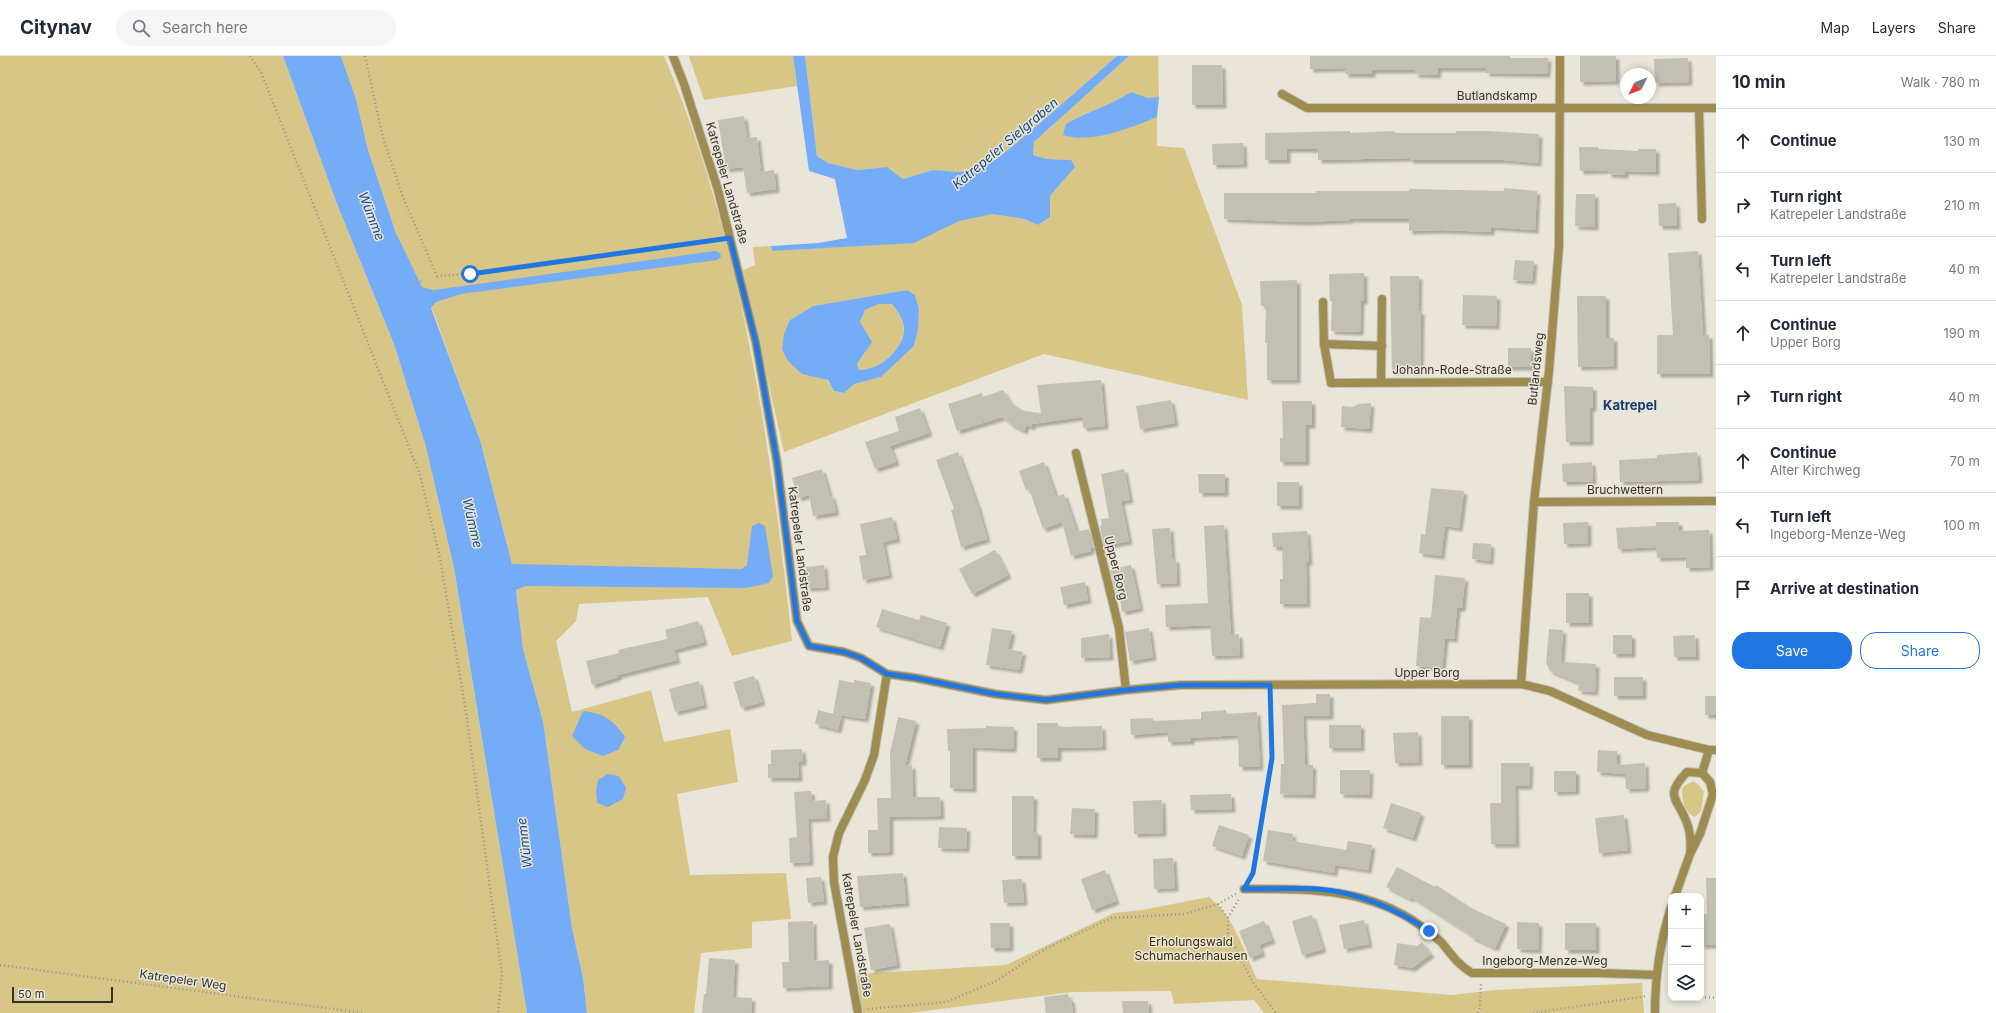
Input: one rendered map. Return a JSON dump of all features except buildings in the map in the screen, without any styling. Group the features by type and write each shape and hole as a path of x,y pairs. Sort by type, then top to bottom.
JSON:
{"street":[{"name":"Katrepeler Landstraße","path":"673,56 684,84 718,190 756,343 777,462 797,621 809,646 844,652 861,658 887,674 874,755 865,780 839,833 833,857 834,882 858,1012"},
{"name":"Butlandsweg","path":"1521,684 1534,502 1548,382 1559,246 1558,108 1560,56"},
{"name":"Butlandskamp","path":"1282,94 1307,108 1716,108"},
{"path":"1699,108 1702,219"},
{"name":"Johann-Rode-Straße","path":"1381,382 1382,299"},
{"name":"Johann-Rode-Straße","path":"1322,302 1324,344 1331,384 1381,382 1548,382"},
{"path":"1324,344 1382,346"},
{"name":"Upper Borg","path":"1076,453 1120,628 1126,690"},
{"name":"Bruchwettern","path":"1534,502 1716,501"},
{"name":"Upper Borg","path":"887,674 916,678 995,694 1046,700 1181,685 1521,684 1550,691 1647,735 1712,750"},
{"path":"1702,773 1712,750"},
{"path":"1676,893 1690,854 1700,834 1713,794 1710,782 1702,773 1687,772 1676,783 1674,799 1688,824 1691,840 1690,854"},
{"name":"Ingeborg-Menze-Weg","path":"1244,889 1318,890 1340,892 1372,902 1404,915 1417,923 1440,942 1463,969 1472,973 1598,973 1656,975"},
{"path":"1655,1013 1656,975 1663,935 1668,918"}],"path":[{"path":"250,56 262,72 420,475 440,558 466,712 502,975 498,1013"},
{"path":"365,56 383,138 403,197 437,276 458,275 730,238"},
{"path":"413,285 422,281"},
{"path":"1270,685 1272,758 1253,873 1228,918 1228,933 1252,981 1276,1013"},
{"path":"858,1012 946,1002 996,981 1045,949 1112,918 1184,914 1218,904 1244,889"},
{"path":"1218,904 1228,918"},
{"name":"Katrepeler Weg","path":"0,965 363,1013"},
{"path":"1478,1013 1480,1008 1482,973"},
{"path":"1532,1013 1655,995"},
{"path":"1704,997 1716,998"}],"green space":[{"path":"0,56 283,56 337,204 394,344 426,447 454,568 512,564 480,440 434,314 396,233 368,150 356,99 341,56 664,56 691,125 714,196 733,269 763,418 784,568 792,641 732,656 708,597 579,604 576,621 556,641 572,712 651,690 664,742 730,729 738,782 677,794 690,875 786,873 791,919 752,922 752,948 701,953 694,1013 587,1013 583,978 572,928 543,721 523,649 516,590 526,586 601,586 772,570 520,565 454,569 527,1013 0,1013"},
{"path":"689,56 793,56 797,86 704,100"},
{"path":"805,56 1117,56 1025,136 999,157 983,167 960,172 933,170 903,179 887,167 857,170 828,163 817,156"},
{"path":"1129,56 1158,56 1159,97 1148,98 1131,92 1066,124 1126,128 1157,117 1157,146 1184,148 1242,305 1248,400 1044,354 784,452 743,270 755,265 753,247 771,246 772,251 870,245 939,231 959,220 992,214 1024,219 1038,225 1050,217 1050,196 1063,181 1071,160 1047,159 1033,155 1034,142","holes":["906,290 915,295 919,309 918,329 914,346 881,377 853,384 844,393 834,391 790,320 813,306"]},
{"path":"879,304 892,304 896,310 904,328 902,339 899,346 883,362 874,367 859,370 857,364 865,353 860,322 865,310"},
{"path":"1693,781 1698,784 1704,792 1701,811 1695,817 1686,809 1682,795 1683,787"},
{"name":"Erholungswald Schumacherhausen","path":"1209,897 1226,915 1238,935 1257,979 1452,995 1495,990 1642,983 1644,1013 1264,1013 1254,1000 1174,1004 1171,991 1072,992 910,1013 862,1013 857,974 1006,965 1114,913 1142,910"}],"water":[{"name":"Wümme","path":"283,56 341,56 356,99 368,150 396,233 422,287 434,290 715,251 720,253 721,257 717,260 461,294 436,302 431,308 480,440 512,564 742,569 747,565 752,526 759,523 765,526 773,576 769,583 746,588 526,586 516,590 523,649 543,721 572,928 583,978 587,1013 527,1013 454,568 426,447 394,344 337,204"},
{"path":"793,56 805,56 817,156 828,163 857,170 887,167 903,179 933,170 960,172 983,167 999,157 1025,136 1117,56 1129,56 1034,142 1033,155 1047,159 1071,160 1075,167 1050,196 1050,217 1038,225 1024,219 992,214 959,221 914,243 772,251 771,246 818,243 847,238 835,179 809,171"},
{"path":"1131,92 1148,98 1159,97 1157,117 1111,134 1086,138 1063,135 1066,124"},
{"path":"907,290 915,295 919,309 918,329 914,346 881,377 854,384 844,393 834,391 828,380 802,374 788,361 782,349 784,334 790,320 813,306","holes":["879,304 892,304 903,322 904,334 899,346 883,362 874,367 859,370 857,364 872,342 860,322 865,310"]},
{"path":"583,711 603,716 616,726 625,737 618,750 603,756 585,749 572,736"},
{"path":"608,774 619,776 626,788 623,799 608,807 597,803 596,791 598,780"}],"district":[{"name":"Katrepel","path":"1630,405"}],"route":[{"path":"470,274 730,238 756,343 777,462 797,621 809,646 844,652 861,658 887,674 916,678 995,694 1046,700 1181,685 1270,685 1272,758 1253,873 1244,889 1318,890 1340,892 1372,902 1404,915 1429,931"}],"water label":[{"name":"Katrepeler Sielgraben","path":"1005,143"}]}
